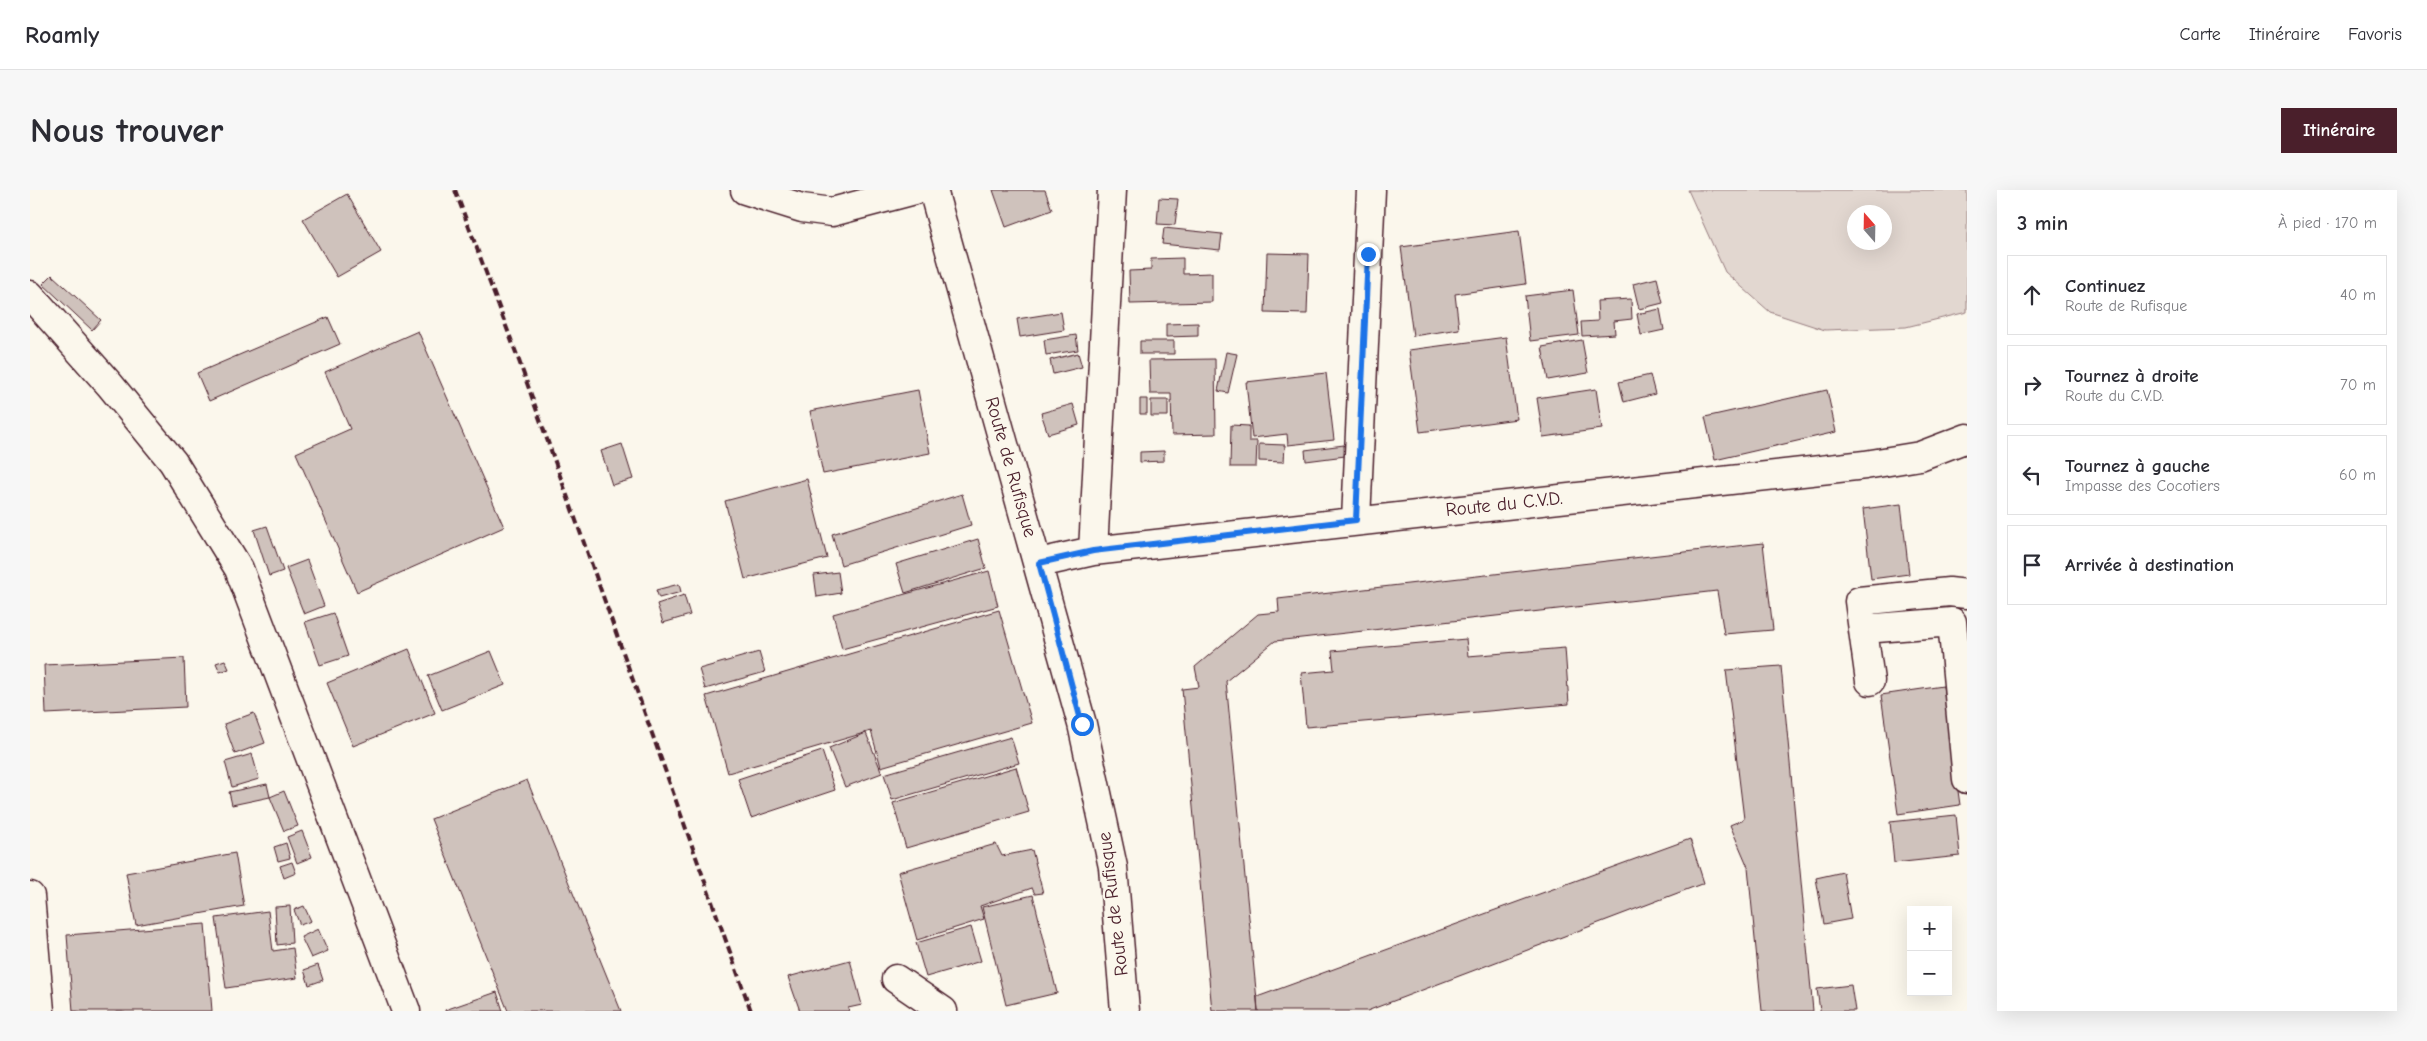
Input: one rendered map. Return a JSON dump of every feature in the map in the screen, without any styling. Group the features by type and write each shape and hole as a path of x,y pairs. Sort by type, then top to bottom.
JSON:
{"street":[{"path":"746,190 802,208 832,212 915,190"},
{"name":"Route de Rufisque","path":"933,190 1039,563 1082,724 1112,867 1125,1011"},
{"path":"1093,551 1112,190"},
{"path":"1356,520 1372,190"},
{"path":"30,295 110,385 173,462 239,569 406,1011"},
{"name":"Route du C.V.D.","path":"1039,563 1093,551 1356,520 1865,465 1920,456 1967,438"},
{"path":"1870,681 1859,601 1949,592 1967,594"},
{"path":"1864,629 1952,622 1967,779"},
{"path":"30,896 40,1011"},
{"path":"896,979 943,1011"}],"shaded area":[{"path":"1688,190 1967,190 1967,312 1906,327 1825,330 1770,312 1725,272"}],"building":[{"path":"993,190 1045,190 1052,210 1006,227"},
{"path":"347,194 381,252 337,277 303,219"},
{"path":"1159,198 1178,199 1175,225 1157,224"},
{"path":"1164,228 1222,234 1220,250 1162,244"},
{"path":"1519,231 1526,284 1455,294 1459,329 1413,336 1401,247"},
{"path":"1267,253 1309,254 1307,314 1265,313"},
{"path":"1183,258 1183,274 1212,273 1212,302 1130,304 1129,271 1151,270 1151,259"},
{"path":"52,275 101,320 92,330 43,284"},
{"path":"1657,278 1663,303 1639,309 1633,284"},
{"path":"1573,290 1579,335 1530,341 1525,296"},
{"path":"1631,299 1632,319 1614,321 1615,334 1582,336 1581,322 1598,321 1597,301"},
{"path":"1660,309 1664,330 1641,335 1637,314"},
{"path":"1061,312 1064,330 1020,337 1017,319"},
{"path":"328,317 340,344 209,401 197,373"},
{"path":"1198,323 1198,336 1166,337 1166,324"},
{"path":"418,331 504,527 357,592 296,453 350,429 325,372"},
{"path":"1076,335 1078,350 1046,355 1044,340"},
{"path":"1506,337 1517,419 1420,432 1409,350"},
{"path":"1582,340 1588,373 1548,380 1542,347"},
{"path":"1140,341 1174,341 1174,354 1140,354"},
{"path":"1226,352 1237,354 1228,393 1218,391"},
{"path":"1078,353 1082,367 1053,374 1050,360"},
{"path":"1215,359 1216,434 1172,435 1171,394 1150,394 1149,360"},
{"path":"1326,373 1334,440 1288,445 1287,434 1252,438 1246,382"},
{"path":"1650,375 1655,394 1624,402 1619,382"},
{"path":"1596,389 1602,429 1543,437 1537,398"},
{"path":"918,390 930,453 823,474 810,411"},
{"path":"1827,390 1836,432 1715,460 1705,417"},
{"path":"1140,399 1147,399 1147,414 1140,414"},
{"path":"1151,400 1168,400 1168,416 1151,416"},
{"path":"1073,404 1079,425 1048,434 1041,413"},
{"path":"1231,425 1249,426 1249,441 1257,441 1256,467 1230,467"},
{"path":"622,444 633,479 612,485 601,451"},
{"path":"1259,444 1285,445 1284,462 1259,461"},
{"path":"1344,445 1345,456 1306,461 1305,450"},
{"path":"1164,451 1164,461 1140,462 1140,452"},
{"path":"807,479 827,558 745,579 725,501"},
{"path":"962,494 971,525 841,565 832,534"},
{"path":"1901,504 1909,574 1871,579 1863,509"},
{"path":"267,526 283,571 269,576 254,530"},
{"path":"978,539 986,568 905,593 896,564"},
{"path":"1763,543 1773,630 1724,634 1717,591 1275,641 1226,681 1258,1011 1212,1011 1182,689 1199,687 1195,667 1258,614 1279,612 1278,599"},
{"path":"307,560 324,606 304,614 286,568"},
{"path":"989,571 998,606 842,649 833,614"},
{"path":"838,572 841,593 817,597 814,575"},
{"path":"679,584 681,592 659,598 656,590"},
{"path":"684,595 690,615 663,623 657,604"},
{"path":"999,610 1032,723 881,767 871,731 728,773 706,696"},
{"path":"333,613 348,656 320,665 305,622"},
{"path":"1466,639 1468,656 1565,648 1569,704 1306,727 1301,673 1334,670 1332,651"},
{"path":"409,649 435,713 353,746 327,683"},
{"path":"491,651 505,685 442,710 428,676"},
{"path":"759,652 765,672 705,689 699,669"},
{"path":"184,658 186,707 46,714 44,665"},
{"path":"225,660 229,669 220,672 216,663"},
{"path":"1781,666 1813,1011 1762,1011 1748,867 1730,825 1744,819 1726,670"},
{"path":"1943,686 1960,805 1898,814 1881,695"},
{"path":"254,713 265,743 235,754 224,724"},
{"path":"866,733 882,773 845,787 829,748"},
{"path":"1011,737 1019,763 892,800 884,774"},
{"path":"822,751 835,790 751,818 738,779"},
{"path":"252,754 259,779 232,787 225,762"},
{"path":"1016,767 1029,812 906,848 893,803"},
{"path":"527,780 621,1011 508,1011 431,819"},
{"path":"267,784 270,797 232,805 229,792"},
{"path":"284,791 298,826 284,831 270,797"},
{"path":"1956,815 1960,856 1894,863 1890,822"},
{"path":"302,831 312,857 297,863 287,837"},
{"path":"1690,839 1704,883 1367,1011 1258,1011 1257,997"},
{"path":"286,843 290,858 278,861 274,847"},
{"path":"996,844 1002,856 1032,850 1043,893 1035,894 1032,888 980,906 984,919 917,940 898,872"},
{"path":"235,853 244,906 136,925 126,873"},
{"path":"292,862 296,873 284,878 280,866"},
{"path":"1843,872 1851,919 1824,924 1816,878"},
{"path":"1033,895 1057,993 1006,1005 982,907"},
{"path":"290,906 292,943 277,945 275,907"},
{"path":"304,906 311,921 300,925 294,910"},
{"path":"268,911 273,951 293,948 297,978 226,988 216,918"},
{"path":"205,924 212,1011 73,1011 67,935"},
{"path":"971,927 981,961 926,977 916,943"},
{"path":"318,929 328,951 311,958 301,937"},
{"path":"850,960 862,1005 848,1008 849,1011 800,1011 788,977"},
{"path":"318,965 323,980 309,985 304,970"},
{"path":"1851,985 1855,1011 1820,1011 1817,989"},
{"path":"497,992 503,1011 445,1011 445,1010"}],"railway":[{"path":"455,190 518,358 751,1011"}],"route":[{"path":"1082,724 1039,563 1093,551 1356,520 1368,254"}]}
